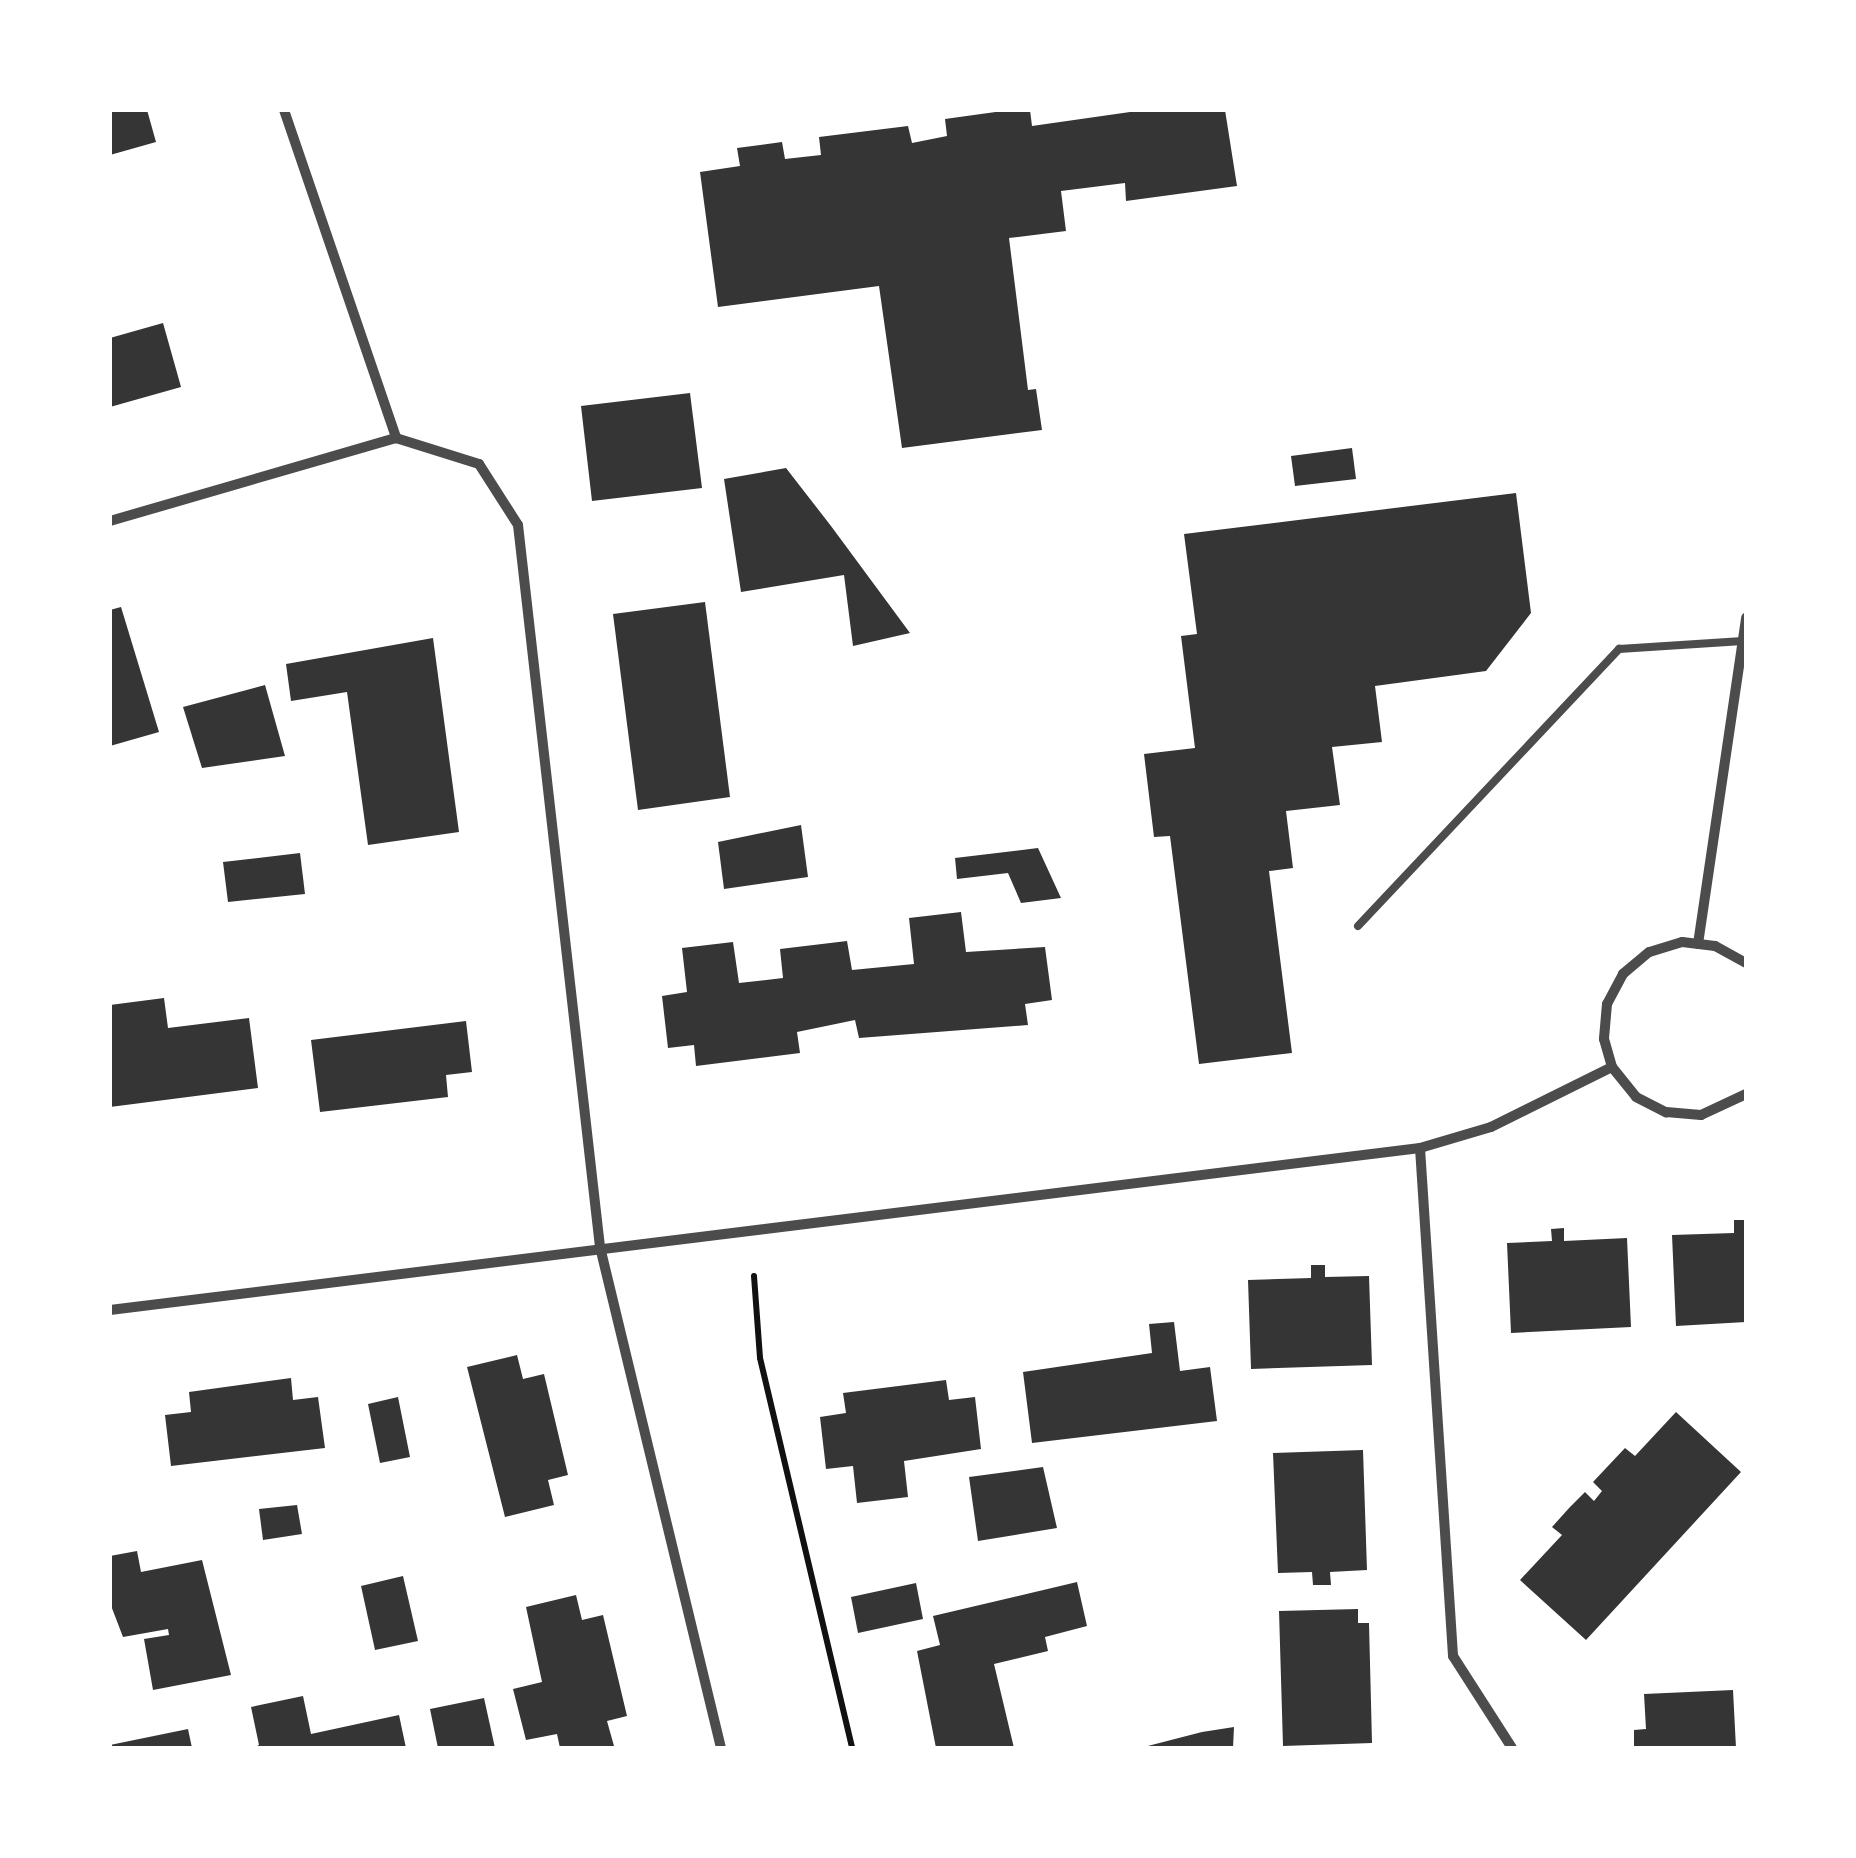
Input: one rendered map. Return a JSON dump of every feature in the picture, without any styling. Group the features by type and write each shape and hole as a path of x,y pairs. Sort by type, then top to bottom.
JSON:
{"street":[{"path":"284,110 396,438"},
{"path":"110,520 396,438 479,464 518,526 600,1247 721,1748"},
{"path":"1698,944 1746,618"},
{"path":"1746,963 1698,944 1649,952 1623,974 1607,1004 1604,1039 1612,1066 1636,1096 1666,1112 1701,1115 1746,1094"},
{"path":"110,1310 1420,1148 1491,1127 1612,1066"},
{"path":"1420,1148 1453,1656 1512,1748"}],"lane":[{"path":"1358,926 1619,649 1742,642"}],"path":[{"path":"754,1276 760,1358 852,1748"}],"building":[{"path":"110,110 147,110 156,142 110,155"},
{"path":"1030,110 1032,126 1144,110 1225,110 1237,186 1126,201 1125,183 1061,191 1066,231 1009,238 1028,390 1036,389 1042,430 902,448 879,286 718,307 700,172 740,166 737,148 782,142 785,159 821,155 819,137 908,126 912,143 947,136 945,119"},
{"path":"163,323 181,387 110,407 110,338"},
{"path":"690,393 702,488 592,501 581,406"},
{"path":"1352,448 1356,479 1295,486 1291,456"},
{"path":"786,468 910,633 853,646 844,575 741,592 724,479"},
{"path":"1516,493 1531,613 1486,671 1375,686 1382,742 1332,747 1340,805 1286,811 1293,868 1269,871 1292,1053 1199,1064 1170,836 1154,837 1144,754 1195,748 1181,636 1197,634 1184,534"},
{"path":"705,602 730,797 638,810 613,614"},
{"path":"121,607 159,732 110,746 110,610"},
{"path":"433,638 459,832 368,845 347,692 291,701 286,664"},
{"path":"265,685 285,756 202,768 183,707"},
{"path":"801,825 808,877 724,889 718,842"},
{"path":"1038,848 1061,898 1021,903 1008,873 957,879 955,858"},
{"path":"300,853 305,894 228,902 223,862"},
{"path":"961,912 966,952 1045,947 1052,1000 1025,1004 1028,1025 859,1038 855,1020 797,1032 800,1053 696,1066 694,1045 668,1048 662,996 687,992 682,948 733,942 739,983 783,978 780,949 847,941 852,970 914,964 909,918"},
{"path":"164,998 168,1028 249,1018 258,1088 110,1107 110,1005"},
{"path":"466,1021 472,1072 446,1075 448,1097 320,1112 311,1040"},
{"path":"1734,1220 1746,1220 1746,1322 1676,1326 1672,1235 1734,1233"},
{"path":"1564,1228 1564,1241 1627,1238 1631,1327 1511,1333 1507,1243 1552,1241 1551,1229"},
{"path":"1311,1265 1325,1265 1325,1277 1369,1276 1372,1365 1251,1369 1248,1280 1311,1278"},
{"path":"1174,1322 1180,1371 1210,1367 1217,1421 1032,1443 1023,1372 1152,1353 1149,1324"},
{"path":"517,1355 523,1379 544,1374 568,1475 548,1480 554,1505 505,1517 467,1367"},
{"path":"291,1378 293,1400 318,1397 325,1448 171,1466 165,1415 191,1412 189,1392"},
{"path":"946,1380 949,1400 975,1397 981,1449 904,1461 908,1497 857,1503 853,1466 826,1469 820,1417 846,1413 843,1393"},
{"path":"398,1397 410,1457 380,1463 368,1404"},
{"path":"1676,1412 1741,1472 1586,1640 1520,1580 1562,1535 1552,1527 1570,1507 1585,1492 1594,1501 1602,1491 1593,1482 1625,1448 1635,1456"},
{"path":"1363,1450 1367,1570 1330,1572 1331,1585 1313,1585 1312,1572 1278,1573 1273,1453"},
{"path":"1043,1467 1057,1528 978,1541 969,1477"},
{"path":"297,1505 302,1534 263,1540 259,1509"},
{"path":"137,1551 141,1572 202,1560 231,1675 153,1690 144,1639 169,1635 168,1629 123,1637 110,1603 110,1556"},
{"path":"403,1576 418,1641 375,1650 361,1586"},
{"path":"1077,1582 1087,1626 1045,1637 1048,1651 994,1664 1014,1748 936,1748 917,1651 940,1645 933,1616"},
{"path":"916,1583 923,1619 858,1633 851,1597"},
{"path":"576,1595 582,1620 603,1615 627,1716 607,1721 614,1746 605,1748 560,1748 557,1734 526,1740 513,1689 542,1682 526,1607"},
{"path":"1358,1609 1358,1623 1369,1623 1372,1743 1283,1746 1279,1611"},
{"path":"1733,1690 1736,1748 1634,1748 1634,1730 1646,1729 1644,1694"},
{"path":"303,1696 311,1734 399,1715 406,1748 253,1748 259,1745 251,1707"},
{"path":"484,1698 495,1748 438,1748 430,1709"},
{"path":"1234,1727 1233,1748 1140,1748 1202,1732"},
{"path":"188,1729 192,1748 110,1748 110,1745"}]}
